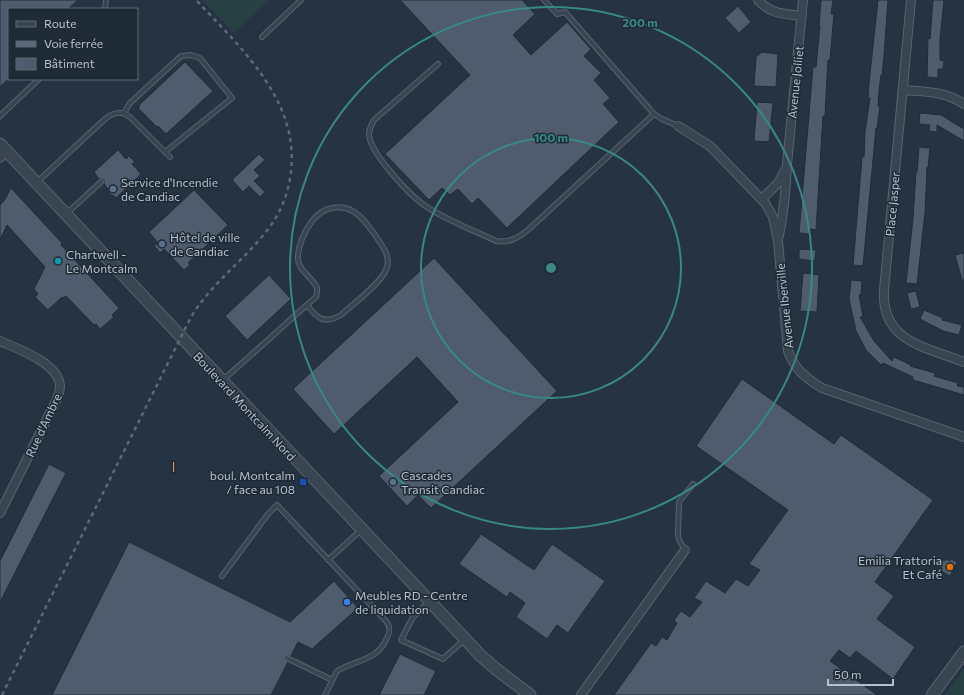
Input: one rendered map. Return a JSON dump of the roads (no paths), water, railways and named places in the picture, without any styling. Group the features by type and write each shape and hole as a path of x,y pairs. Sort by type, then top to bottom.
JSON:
{"street":[{"path":"758,0 764,7 774,12 802,16"},
{"name":"Avenue Jolliet","path":"778,241 783,212 803,0"},
{"name":"Place Jasper","path":"911,0 884,296 885,309 891,325 903,337 913,343 964,362"},
{"path":"902,90 945,94 964,104"},
{"name":"Avenue Iberville","path":"678,126 710,146 768,207 778,241 787,344 791,358 798,370 808,380 822,388 964,437"},
{"name":"Boulevard Montcalm Nord","path":"2,151 66,214 361,530 487,662 530,695"},
{"name":"Avenue Jolliet","path":"762,199 780,180 787,164"},
{"name":"Rue d'Ambre","path":"0,341 33,357 50,368 57,376 60,388 56,401 0,513"},
{"path":"581,695 685,550"},
{"path":"932,695 964,652"}],"lane":[{"path":"262,37 301,0"},
{"path":"544,0 557,14 565,12 654,114 678,126"},
{"path":"124,113 133,100 181,56 191,55 200,58 232,98 165,152"},
{"path":"438,64 374,120 369,133 370,142 380,158 417,200 427,208 449,220 496,241 502,242 518,238 654,114"},
{"path":"0,116 38,80"},
{"path":"36,183 113,113 124,113 131,118 170,157"},
{"path":"66,214 101,182"},
{"path":"222,381 307,305 316,297 317,288 295,261 302,238 315,217 327,210 339,207 357,213 386,251 388,258 386,270 381,278 336,318 329,320 318,318 307,305"},
{"path":"685,550 680,543 678,534 680,502 693,484"},
{"path":"222,576 273,508 277,505 386,621 390,629 379,652 338,670 325,695"},
{"path":"328,560 361,530"},
{"path":"429,601 413,617 401,640 443,659 465,639"},
{"path":"289,659 332,680"}],"railway":[{"path":"2,695 191,317 209,292 260,240 280,211 287,192 290,178 292,151 287,126 278,102 265,80 249,58 196,0"}],"place":[{"name":"Service d'Incendie de Candiac","path":"113,189"},
{"name":"Hôtel de ville de Candiac","path":"162,244"},
{"name":"Chartwell - Le Montcalm","path":"58,261"},
{"name":"boul. Montcalm / face au 108","path":"303,482"},
{"name":"Cascades Transit Candiac","path":"393,482"},
{"name":"Emilia Trattoria Et Café","path":"950,567"},
{"name":"Meubles RD - Centre de liquidation","path":"347,602"}],"district":[{"name":"I","path":"174,467"}]}
